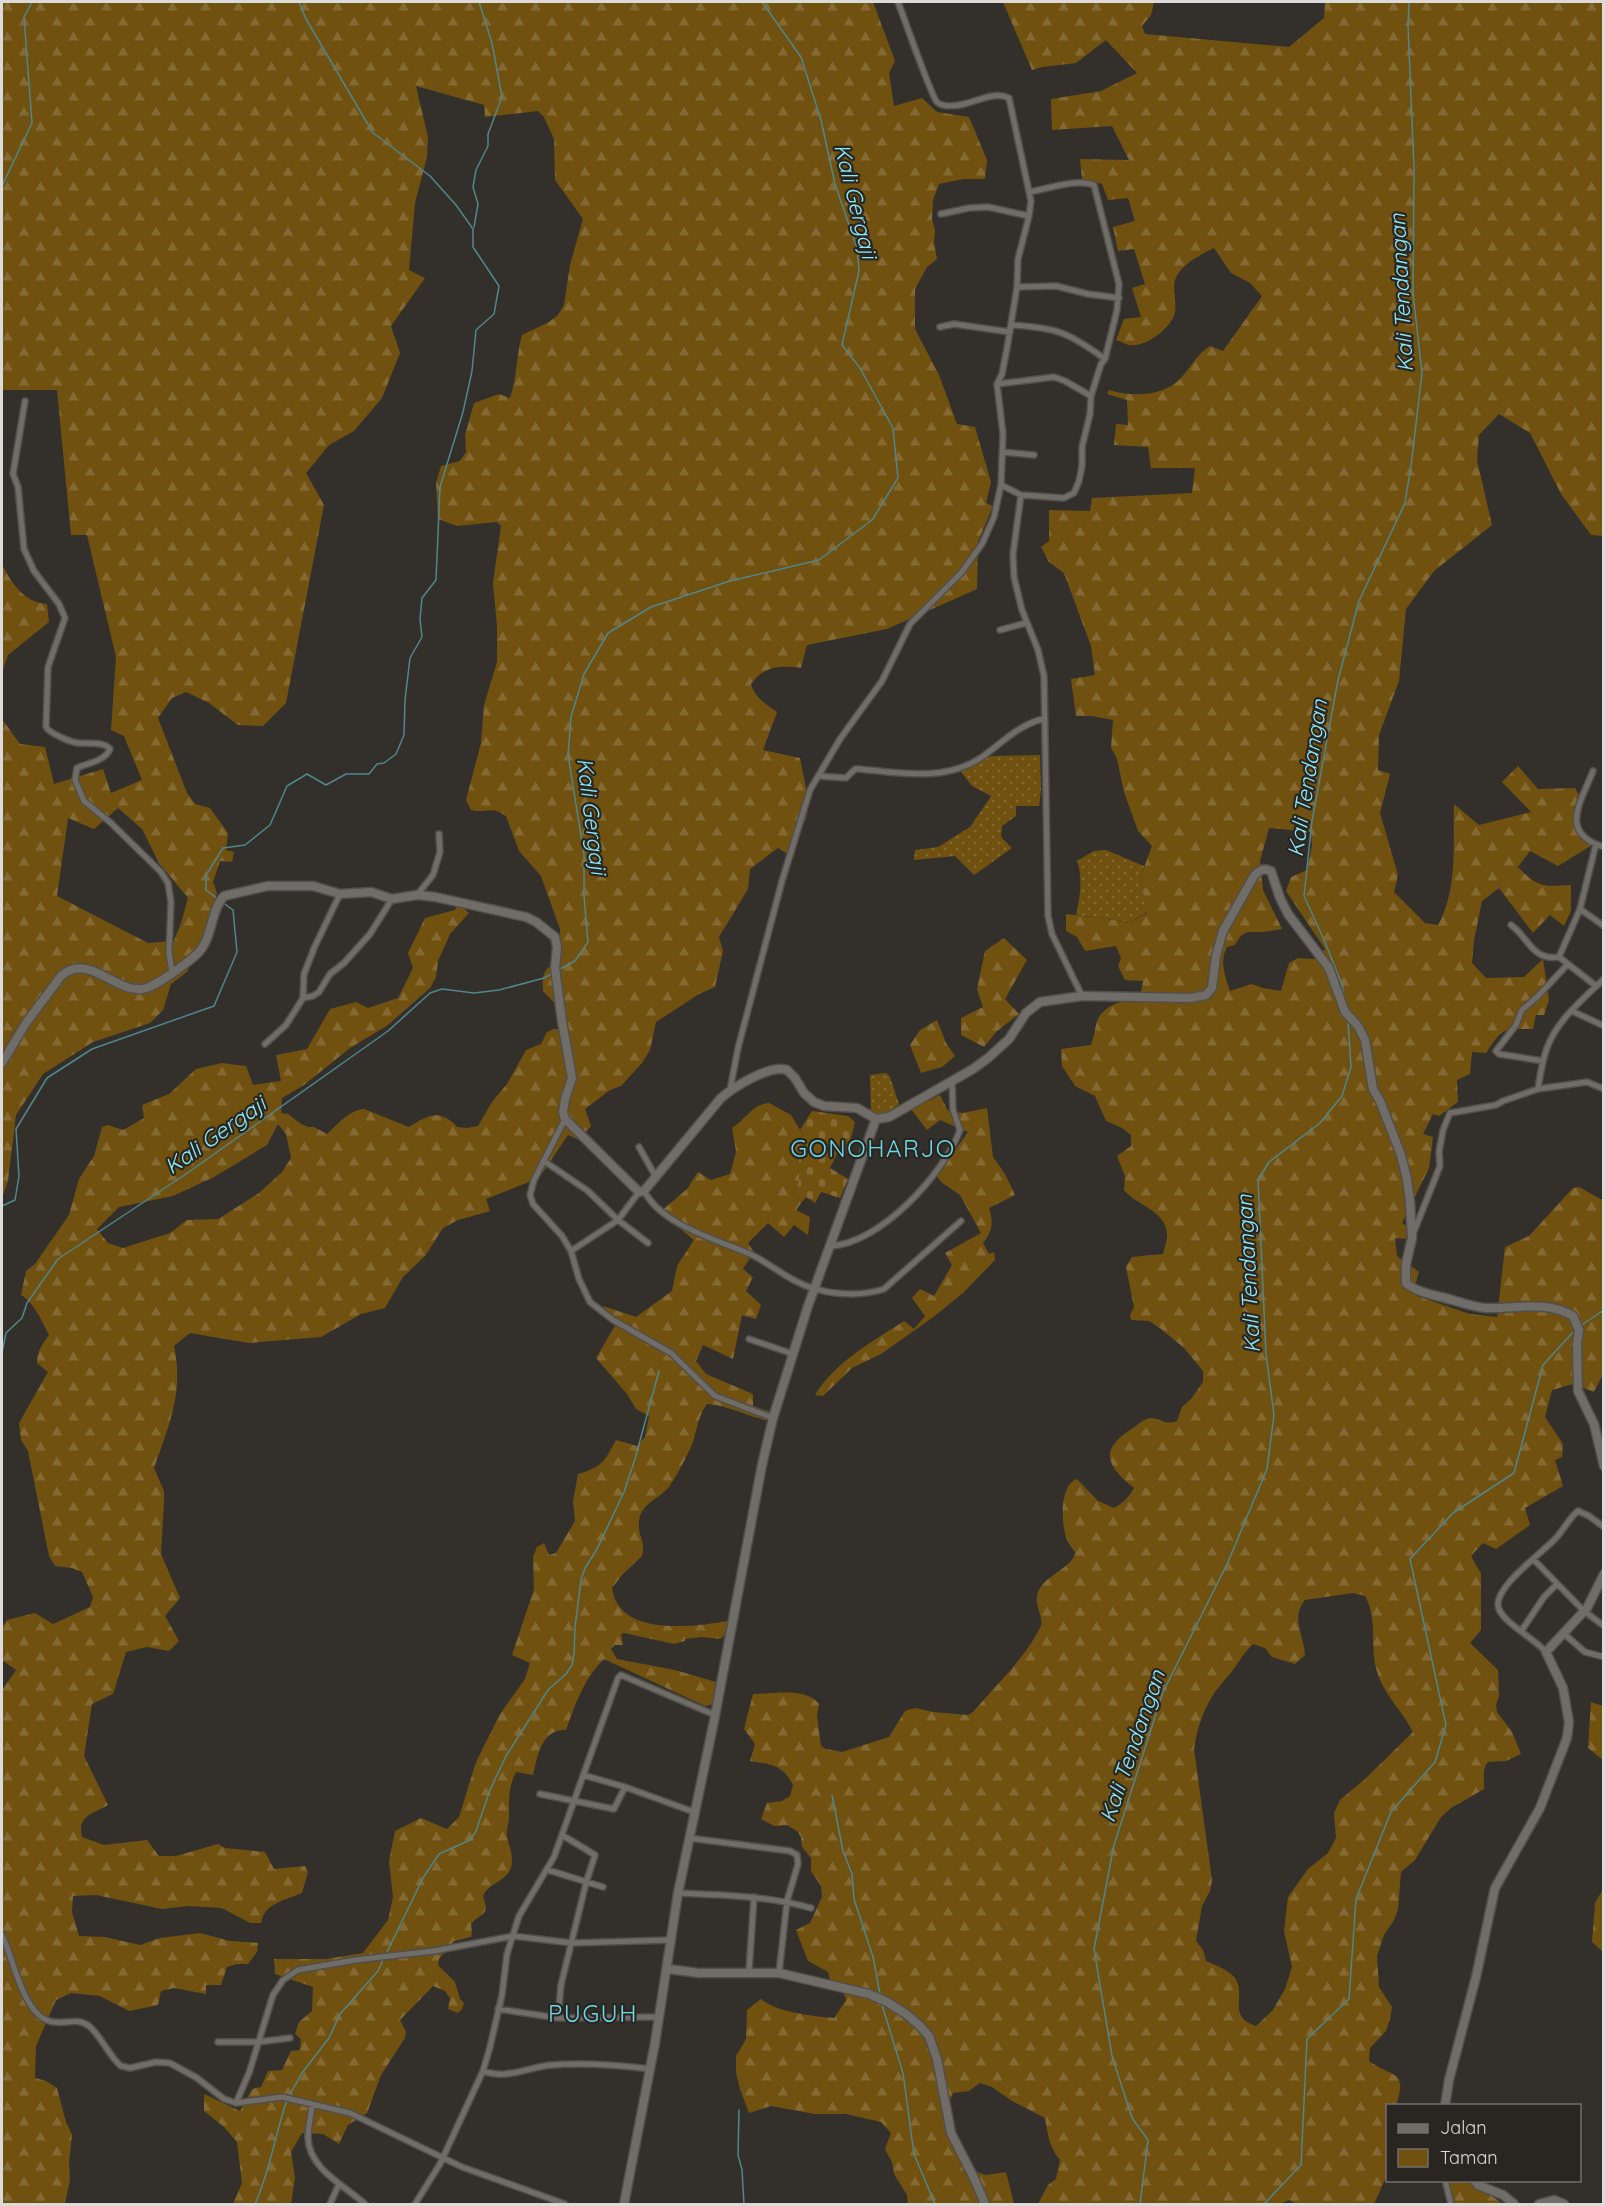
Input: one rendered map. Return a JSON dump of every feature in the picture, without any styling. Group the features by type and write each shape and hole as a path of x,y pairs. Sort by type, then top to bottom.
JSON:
{"street":[{"path":"730,1090 738,1048 804,804 845,732 882,681 910,624 961,573 982,544 994,517 1001,485 1003,434 997,384 1002,374 1010,332 1017,288 1018,259 1031,201 1009,98 998,95 954,105 946,106 938,103 932,95 898,2"},
{"path":"1001,485 1021,495 1064,498 1074,493 1082,466 1082,447 1090,414 1091,396 1105,358 1119,298 1118,276 1094,185 1087,183 1056,185 1051,189 1029,192"},
{"path":"941,214 969,208 988,207 1029,216"},
{"path":"1017,288 1056,286 1088,294 1119,298"},
{"path":"940,327 954,324 1010,332"},
{"path":"1011,325 1059,331 1077,339 1105,358"},
{"path":"997,384 1054,377 1091,396"},
{"path":"25,401 13,474 18,486 24,549 34,571 59,604 65,618 48,667 46,727 53,734 76,744 104,744 110,749 103,758 77,768 75,775 77,787 89,807 111,823 161,872 168,883 171,902 169,953 172,972"},
{"path":"1002,452 1034,455"},
{"path":"1021,495 1013,566 1026,622 1043,668 1048,916 1052,934 1082,996"},
{"path":"1000,630 1026,622"},
{"path":"818,776 846,778 859,769 913,774 938,773 981,758 1006,736 1045,718"},
{"path":"1593,771 1575,819 1576,827 1580,833 1596,844 1604,846"},
{"path":"417,895 433,875 440,852 439,834"},
{"path":"1559,957 1580,909 1596,844"},
{"path":"571,1251 618,1220 708,1112 730,1090 769,1071 781,1068 791,1073 804,1093 814,1102 824,1106 857,1108 876,1119 889,1117 973,1069 999,1049 1033,1007 1050,1000 1082,996 1191,998 1206,995 1212,988 1216,956 1223,931 1254,876 1264,869 1271,871 1288,914 1329,968 1347,1014 1365,1040 1373,1089 1401,1155 1410,1202 1412,1238"},
{"path":"2,1063 27,1023 61,976 68,970 75,967 86,969 132,988 143,988 172,972 198,953 204,945 220,901 231,894 268,886 313,886 340,894 371,892 392,899 417,895 435,897 507,912 536,922 555,937 556,972 572,1078 563,1107 566,1119 654,1204 689,1230 751,1255 784,1276 814,1289 842,1293 874,1292 884,1289 961,1221"},
{"path":"265,1044 286,1025 303,998 304,974 340,894"},
{"path":"303,998 313,996 318,992 330,974 344,963 370,934 392,899"},
{"path":"1580,909 1604,926"},
{"path":"1511,925 1538,954 1546,958 1559,957 1596,986"},
{"path":"1543,1061 1499,1054 1496,1051 1516,1025 1522,1010 1568,964"},
{"path":"1538,1089 1543,1061 1552,1036 1572,1011 1604,979"},
{"path":"1572,1011 1604,1026"},
{"path":"830,1246 855,1242 872,1233 905,1207 937,1170 960,1130 953,1110 952,1081"},
{"path":"1604,1089 1587,1082 1538,1089 1496,1105 1450,1113 1443,1130 1439,1152 1440,1166 1412,1238 1405,1278 1406,1283 1414,1289 1485,1308 1545,1306 1574,1316 1577,1326 1578,1391 1594,1424 1604,1466"},
{"path":"566,1119 531,1187 531,1199 571,1251 584,1292 597,1309 671,1353 715,1395 773,1418"},
{"path":"624,2205 668,1970 678,1893 773,1418 814,1289 876,1119"},
{"path":"639,1147 656,1177"},
{"path":"544,1161 588,1191 618,1220 648,1243"},
{"path":"749,1339 793,1354"},
{"path":"1445,2104 1495,1888 1540,1808 1567,1738 1569,1722 1563,1688 1546,1652 1500,1612 1497,1602 1503,1589 1554,1540 1578,1511 1604,1527"},
{"path":"1533,1559 1584,1611 1604,1626"},
{"path":"1546,1652 1590,1604 1604,1574"},
{"path":"1522,1630 1544,1597 1557,1584"},
{"path":"1563,1633 1585,1652 1604,1657"},
{"path":"415,2205 443,2157 483,2072 498,2009 507,1954 513,1936 522,1910 548,1870 620,1676 659,1690 715,1715"},
{"path":"583,1775 625,1787 694,1812"},
{"path":"540,1794 614,1809 625,1787"},
{"path":"558,2018 561,1985 586,1883 596,1855 562,1835"},
{"path":"689,1838 758,1846 794,1853 797,1856 798,1864 787,1901 779,1973"},
{"path":"548,1870 603,1887"},
{"path":"678,1893 754,1897 787,1901 811,1908"},
{"path":"749,1971 754,1897"},
{"path":"2,1935 28,2001 41,2017 51,2022 74,2020 84,2023 92,2028 120,2066 130,2068 156,2062 170,2063 197,2078 224,2099 236,2103 282,2097 332,2108 360,2117 499,2182 565,2205"},
{"path":"236,2103 249,2073 277,1989 287,1976 298,1970 434,1951 513,1936 572,1943 671,1940"},
{"path":"668,1970 699,1973 749,1971 779,1973 854,1989 887,2002 920,2025 928,2036 940,2072 951,2133 985,2205"},
{"path":"498,2009 558,2018 659,2018"},
{"path":"218,2042 258,2042 290,2038"},
{"path":"483,2072 502,2076 549,2065 587,2064 651,2068"},
{"path":"312,2105 308,2138 317,2162 365,2205"},
{"path":"1445,2182 1451,2205"},
{"path":"1475,2182 1503,2196 1515,2205"},
{"path":"330,2205 339,2184"},
{"path":"1539,2205 1554,2200 1564,2205"}],"green space":[{"path":"2,2 873,2 895,61 889,73 894,106 922,98 937,112 969,117 987,160 985,179 963,179 939,184 933,200 932,219 937,259 927,267 915,289 915,329 939,375 957,424 975,427 991,482 986,503 993,506 978,542 977,589 887,629 807,645 801,668 773,668 761,673 751,684 758,697 777,712 763,750 800,758 809,804 806,819 799,832 794,858 778,848 750,869 748,889 719,937 723,951 715,987 699,994 656,1022 650,1050 642,1063 621,1086 610,1090 585,1109 591,1126 579,1140 568,1135 539,1178 486,1199 490,1211 458,1220 443,1228 425,1256 403,1277 385,1308 361,1314 321,1337 249,1343 190,1333 174,1346 177,1363 176,1393 170,1423 154,1468 164,1491 161,1554 180,1598 165,1616 179,1641 169,1651 147,1647 126,1652 113,1694 92,1704 84,1756 108,1805 87,1816 82,1824 82,1837 104,1845 147,1840 159,1856 176,1856 218,1844 225,1848 265,1852 274,1869 305,1866 308,1872 302,1893 271,1907 266,1911 261,1923 250,1923 222,1908 188,1906 162,1909 96,1895 73,1896 72,1912 79,1936 105,1937 140,1945 160,1938 200,1933 230,1941 258,1943 257,1952 248,1964 227,1967 221,1985 206,1985 206,1994 174,1988 161,1991 158,2005 129,2011 100,1996 71,1993 56,2000 36,2046 35,2078 46,2081 57,2088 72,2135 70,2180 65,2203 68,2204 2,2204 2,1690 16,1670 2,1660 2,1628 7,1620 35,1613 53,1624 90,1607 93,1597 82,1572 55,1566 49,1556 28,1451 21,1440 19,1423 48,1372 37,1363 37,1359 49,1335 34,1307 21,1295 26,1271 35,1264 69,1215 79,1179 94,1156 102,1127 108,1125 123,1130 144,1118 142,1105 169,1094 196,1069 222,1063 246,1066 253,1085 281,1081 276,1055 307,1049 330,1009 356,1002 368,1008 398,998 413,968 408,953 425,918 455,910 458,904 469,913 450,934 438,961 436,977 430,988 388,1025 350,1048 304,1085 282,1098 281,1113 288,1114 301,1124 314,1127 327,1134 348,1115 364,1109 409,1127 434,1115 445,1117 457,1127 478,1126 492,1102 507,1084 526,1050 541,1044 547,1032 554,1029 568,1029 566,1015 543,991 545,971 561,960 560,929 541,876 519,851 506,816 492,810 471,810 466,800 481,743 484,705 497,662 497,626 493,583 501,526 497,522 457,526 438,519 436,483 441,466 460,461 466,452 465,435 474,403 499,394 510,398 522,335 549,322 558,315 564,305 570,265 583,219 555,180 554,139 544,117 538,111 485,117 484,105 416,86 428,137 427,157 415,203 409,270 425,278 391,326 400,353 382,398 354,431 329,445 306,473 324,505 286,703 263,726 238,725 209,703 186,692 172,698 158,718 187,793 195,804 210,808 228,833 226,850 234,852 232,862 220,861 213,882 217,893 203,937 187,972 171,984 163,1010 150,1023 93,1042 43,1074 16,1115 8,1181 2,1198 2,719 20,744 45,747 54,784 103,769 111,793 142,780 124,736 111,730 116,657 87,535 71,535 57,390 2,390","holes":["118,808 142,829 159,863 188,898 174,941 148,943 57,896 68,818 94,829","278,1124 286,1134 291,1158 282,1172 259,1193 218,1219 187,1220 170,1233 123,1248 108,1243 97,1229 119,1207 173,1196 214,1177 267,1145"]},
{"path":"1003,2 1154,2 1151,15 1142,26 1145,34 1289,47 1324,18 1325,2 1603,2 1603,536 1591,535 1561,494 1530,433 1499,414 1479,435 1477,460 1492,525 1434,571 1406,609 1399,681 1379,735 1378,770 1390,774 1380,813 1398,875 1394,892 1425,923 1438,925 1449,897 1453,866 1454,804 1479,825 1531,812 1502,782 1518,766 1538,789 1575,788 1583,803 1579,825 1592,845 1558,866 1530,851 1518,867 1530,879 1541,884 1571,885 1571,911 1564,926 1550,915 1533,933 1499,888 1482,901 1472,963 1486,978 1524,977 1543,959 1549,1000 1544,1015 1536,1015 1533,1029 1505,1031 1496,1038 1486,1053 1472,1052 1470,1074 1457,1080 1458,1102 1439,1116 1433,1114 1423,1134 1433,1137 1429,1168 1402,1223 1408,1227 1406,1239 1395,1238 1397,1256 1419,1272 1415,1285 1417,1296 1470,1314 1497,1317 1505,1247 1529,1236 1573,1188 1579,1187 1604,1201 1603,1374 1594,1392 1573,1384 1552,1390 1545,1417 1563,1444 1562,1457 1555,1460 1563,1486 1525,1508 1530,1525 1496,1549 1483,1543 1471,1556 1481,1574 1481,1630 1470,1643 1498,1670 1497,1712 1512,1732 1521,1754 1506,1761 1488,1762 1484,1771 1484,1789 1451,1808 1441,1817 1415,1860 1401,1872 1398,1909 1384,1935 1377,1956 1379,1987 1392,2007 1386,2031 1370,2048 1369,2061 1396,2076 1400,2086 1396,2104 1386,2104 1386,2177 1374,2204 1296,2204 1289,2200 1279,2204 1038,2204 1048,2185 1056,2179 1060,2160 1051,2145 1045,2118 1012,2101 992,2087 980,2083 969,2091 953,2093 950,2100 952,2129 976,2172 986,2175 1006,2172 1014,2204 908,2204 907,2195 894,2174 892,2162 885,2149 891,2133 881,2122 846,2114 815,2114 771,2106 749,2113 736,2072 736,2056 746,2039 747,2010 761,1999 786,2011 834,2018 846,2000 843,1990 832,1988 828,1972 808,1961 796,1930 810,1923 822,1897 821,1886 811,1871 811,1858 802,1847 801,1837 797,1831 787,1825 774,1826 761,1819 767,1803 782,1801 790,1796 793,1785 780,1769 750,1761 755,1744 744,1729 753,1694 798,1693 813,1699 819,1704 817,1716 821,1746 842,1752 889,1737 905,1711 911,1709 968,1715 973,1712 1018,1661 1040,1628 1037,1594 1040,1588 1074,1557 1075,1552 1065,1533 1063,1516 1064,1497 1071,1483 1077,1479 1098,1501 1114,1508 1120,1504 1134,1488 1113,1466 1110,1452 1113,1445 1147,1419 1177,1421 1182,1407 1203,1382 1203,1371 1184,1348 1149,1321 1131,1320 1130,1315 1134,1307 1126,1267 1132,1257 1163,1254 1167,1238 1166,1228 1157,1215 1124,1190 1125,1176 1117,1156 1131,1146 1131,1135 1106,1121 1095,1096 1075,1086 1062,1066 1061,1049 1091,1045 1100,1015 1116,1004 1140,998 1143,981 1125,980 1118,966 1121,958 1116,946 1085,951 1077,937 1066,931 1066,914 1131,922 1147,913 1140,878 1152,846 1138,831 1124,792 1117,759 1111,747 1113,720 1076,716 1071,679 1095,675 1091,646 1064,573 1049,562 1041,547 1049,541 1049,510 1090,511 1092,498 1192,493 1195,468 1151,468 1148,447 1114,445 1116,424 1128,425 1127,400 1107,394 1109,390 1127,394 1147,394 1166,389 1174,384 1210,346 1223,351 1262,296 1250,283 1231,273 1214,248 1192,261 1178,274 1174,284 1175,312 1173,318 1157,336 1135,345 1116,340 1124,319 1141,317 1132,288 1145,284 1134,249 1118,251 1113,227 1135,221 1128,198 1108,200 1102,184 1082,179 1080,159 1129,160 1112,126 1052,130 1051,99 1101,91 1137,73 1106,40 1076,63 1032,70","holes":["1269,828 1311,832 1312,846 1307,870 1291,877 1286,891 1325,949 1314,959 1298,958 1289,963 1281,991 1252,984 1230,991 1223,964 1227,947 1235,945 1245,933 1282,929 1263,890 1260,861","1353,1593 1365,1596 1373,1623 1374,1659 1379,1677 1413,1732 1340,1800 1334,1813 1336,1838 1328,1853 1308,1869 1288,1897 1284,1931 1292,1967 1285,1989 1273,2010 1256,2026 1247,2022 1239,2011 1239,1992 1235,1978 1226,1970 1206,1961 1203,1950 1196,1941 1202,1906 1210,1891 1212,1880 1194,1749 1197,1734 1204,1712 1217,1689 1253,1644 1265,1648 1272,1657 1295,1664 1305,1655 1298,1620 1305,1600"]},
{"path":"2,564 25,596 47,604 49,622 8,655 2,673"},
{"path":"1040,755 1039,806 1016,806 1016,816 1002,826 1001,837 1012,848 974,875 955,856 914,860 915,850 938,847 970,827 991,796 972,786 961,772 991,756"},
{"path":"1106,850 1144,866 1140,878 1147,912 1131,922 1076,915 1080,888 1077,861 1094,851"},
{"path":"1004,938 1027,960 1005,999 1019,1014 996,1032 984,1047 961,1035 961,1018 983,1007 977,989 985,951"},
{"path":"937,1020 946,1043 955,1056 942,1067 921,1073 910,1045 920,1030"},
{"path":"886,1073 890,1077 899,1104 889,1113 879,1115 871,1111 870,1075"},
{"path":"940,1095 948,1111 963,1113 987,1108 993,1157 1005,1174 1015,1195 989,1208 991,1227 983,1243 989,1254 994,1252 995,1260 963,1293 932,1318 881,1354 852,1368 823,1396 815,1395 833,1372 867,1345 904,1321 914,1329 925,1316 912,1298 920,1289 934,1296 952,1265 945,1253 981,1233 960,1195 941,1182 937,1176 968,1132 940,1120 927,1130 911,1109"},
{"path":"769,1103 791,1115 803,1135 799,1152 799,1181 793,1195 802,1202 796,1210 810,1217 808,1235 794,1225 784,1237 768,1223 748,1243 754,1252 743,1269 753,1277 746,1291 761,1305 756,1319 742,1315 733,1359 703,1345 696,1361 706,1374 753,1394 753,1406 771,1412 766,1420 722,1406 707,1404 700,1416 690,1450 676,1476 669,1487 642,1511 639,1528 643,1545 642,1556 612,1588 617,1604 628,1615 642,1622 678,1626 728,1621 724,1636 720,1639 702,1637 685,1639 685,1641 674,1644 624,1633 621,1634 623,1645 615,1645 611,1649 617,1659 675,1670 716,1682 718,1689 714,1704 705,1706 604,1659 597,1666 586,1683 566,1730 551,1734 542,1745 533,1775 516,1772 510,1789 507,1831 512,1855 511,1868 505,1877 485,1893 483,1897 486,1908 483,1914 471,1924 471,1937 454,1941 439,1959 438,1965 455,1982 460,1999 464,2003 462,2009 458,2013 448,2009 450,1998 445,1991 433,1986 400,2020 406,2032 405,2038 381,2075 367,2113 348,2125 339,2144 323,2134 302,2133 291,2152 295,2178 291,2204 233,2204 242,2183 237,2142 223,2126 204,2111 204,2094 240,2111 252,2089 261,2087 268,2071 282,2070 291,2051 300,2050 301,2039 295,2034 299,2022 312,2011 313,1987 275,1974 274,1959 326,1959 363,1953 388,1920 393,1897 389,1861 395,1831 421,1818 447,1829 459,1817 476,1762 500,1714 525,1679 530,1663 512,1655 534,1589 533,1557 537,1547 544,1543 549,1555 556,1553 575,1521 573,1501 578,1474 601,1463 616,1440 637,1446 645,1437 649,1416 636,1409 627,1394 596,1358 616,1324 603,1306 636,1317 672,1291 677,1266 694,1240 660,1212 687,1189 698,1172 711,1180 730,1174 736,1152 732,1128 758,1106"},
{"path":"812,1111 848,1116 855,1122 847,1153 839,1150 830,1168 848,1179 840,1198 821,1192 815,1203 806,1197 802,1202 793,1195 799,1181 799,1152 803,1135 800,1130"},
{"path":"1591,1702 1603,1706 1603,1760 1588,1748"},
{"path":"1603,1889 1603,1952 1592,1942 1595,1903"},
{"path":"1446,2182 1472,2182 1503,2204 1449,2204"}],"waterway":[{"path":"2,186 32,123 24,17 32,2"},
{"path":"218,899 206,890 206,875 223,848 245,845 270,825 287,786 307,774 326,785 346,774 369,774 377,764 384,763 396,754 404,735 410,658 422,637 420,619 422,598 436,580 440,487 463,412 472,371 476,330 494,314 499,286 473,247 473,229 456,205 430,176 373,133 306,19 299,2"},
{"path":"474,227 478,204 473,187 476,170 488,146 488,134 502,97 492,43 479,2"},
{"name":"Kali Gergaji","path":"560,969 575,961 588,942 584,896 584,854 568,755 571,717 584,674 608,633 651,607 730,581 819,560 872,520 898,478 893,428 860,368 842,345 859,271 857,248 835,184 821,120 801,57 762,2"},
{"name":"Kali Tendangan","path":"1345,1002 1342,985 1304,896 1312,821 1338,680 1359,601 1405,503 1422,373 1413,293 1414,168 1409,2"},
{"path":"2,1206 15,1200 19,1176 16,1129 47,1078 92,1049 214,1006 237,952 233,910 222,902"},
{"name":"Kali Gergaji","path":"2,1353 6,1333 22,1318 27,1303 58,1259 186,1174 388,1031 430,993 442,989 474,993 499,990 544,978 553,973"},
{"name":"Kali Tendangan","path":"1140,2204 1148,2140 1132,2118 1112,2056 1094,1949 1114,1845 1163,1692 1228,1562 1267,1469 1274,1415 1266,1354 1258,1180 1269,1162 1320,1123 1342,1096 1351,1067 1348,1021"},
{"path":"1580,1326 1604,1310"},
{"path":"1264,2204 1301,2165 1307,2039 1349,1999 1356,1899 1391,1812 1435,1762 1446,1725 1410,1559 1453,1513 1514,1473 1543,1365 1576,1329"},
{"path":"385,1956 423,1878 439,1854 470,1840 476,1831 490,1790 506,1756 548,1690 566,1674 572,1665 581,1580 624,1492 659,1371"},
{"path":"832,1795 843,1851 852,1874 854,1899 873,1957 880,1994"},
{"path":"289,2096 302,2073 329,2038 340,2014 378,1971 383,1960"},
{"path":"882,2005 903,2073 914,2154 935,2204"},
{"path":"255,2204 265,2179 287,2100"},
{"path":"739,2110 738,2155 742,2170 744,2204"}],"district":[{"name":"GONOHARJO","path":"873,1148"},
{"name":"PUGUH","path":"593,2013"}]}
